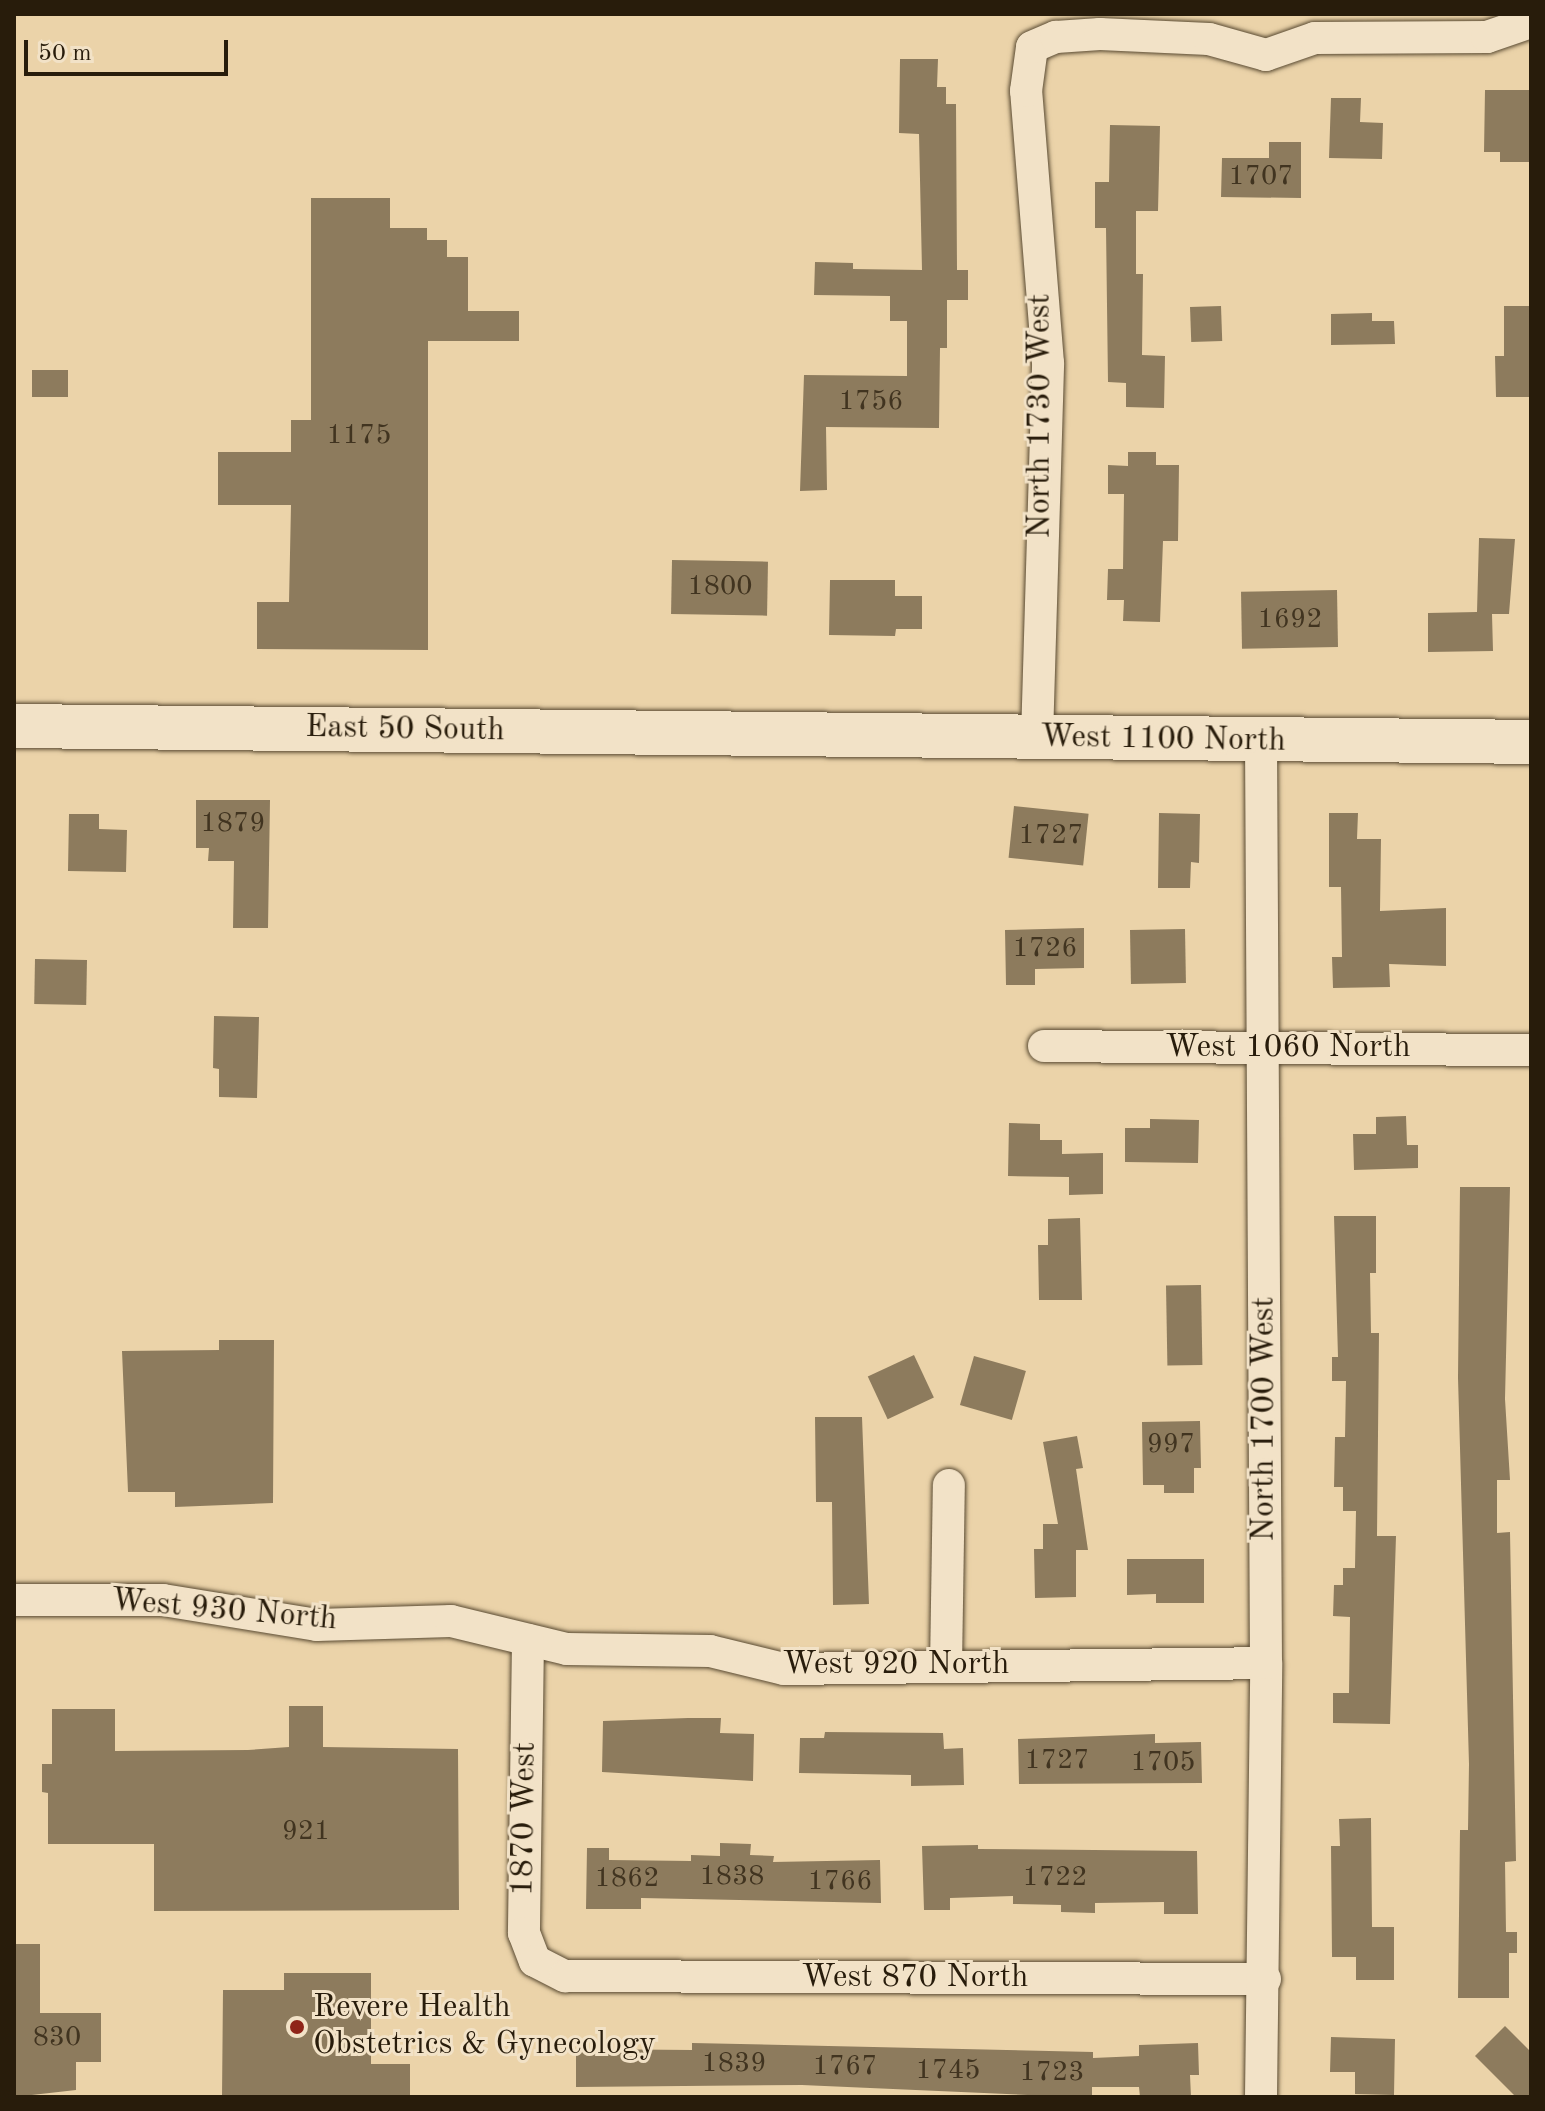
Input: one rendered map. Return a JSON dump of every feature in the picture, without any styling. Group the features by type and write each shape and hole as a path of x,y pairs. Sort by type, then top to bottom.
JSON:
{"main road":[{"name":"East 50 South","path":"14,726 795,736"},
{"name":"West 1100 North","path":"795,736 1531,742"}],"street":[{"name":"North 1730 West","path":"1037,738 1048,363 1026,91 1032,47 1056,37 1100,34 1209,39 1266,55 1315,38 1487,37 1531,22"},
{"name":"North 1700 West","path":"1261,741 1266,1663 1265,1979 1261,2097"},
{"name":"West 1060 North","path":"1044,1046 1531,1050"},
{"path":"946,1666 949,1485"},
{"name":"West 930 North","path":"14,1600 163,1600 317,1625 451,1621 528,1640"},
{"name":"West 920 North","path":"528,1640 567,1649 710,1651 784,1669 1266,1663"},
{"name":"1870 West","path":"528,1640 524,1933 535,1961 565,1976"},
{"name":"West 870 North","path":"565,1976 1265,1979"}],"building":[{"path":"900,59 938,59 937,87 946,87 946,104 956,104 957,270 968,270 968,300 947,300 947,348 940,348 939,428 826,427 827,490 800,491 804,375 907,376 907,321 890,321 890,296 814,295 815,262 853,263 853,269 922,270 919,134 899,133"},
{"path":"1485,90 1531,90 1531,162 1500,162 1500,152 1484,152"},
{"path":"1331,98 1361,98 1360,122 1383,123 1382,159 1329,158"},
{"path":"1110,125 1160,126 1158,211 1136,211 1136,274 1143,274 1142,355 1165,356 1164,408 1126,407 1126,383 1108,382 1106,228 1095,228 1095,182 1109,182"},
{"path":"1269,142 1301,142 1301,198 1221,197 1222,158 1269,158"},
{"path":"311,198 390,198 390,228 427,228 427,240 447,240 447,257 468,257 468,311 519,311 519,341 428,341 428,650 257,649 257,602 289,602 291,505 218,505 218,452 291,452 291,420 311,420"},
{"path":"1221,306 1222,341 1191,342 1190,307"},
{"path":"1504,306 1531,306 1531,397 1496,397 1495,356 1504,356"},
{"path":"1372,313 1372,321 1394,321 1395,344 1331,345 1331,314"},
{"path":"32,370 68,370 68,397 32,397"},
{"path":"1128,452 1156,452 1156,465 1179,465 1178,541 1163,541 1160,622 1123,621 1124,600 1107,600 1108,569 1123,569 1124,494 1108,494 1108,465 1128,466"},
{"path":"1479,538 1515,539 1509,614 1492,614 1493,651 1428,652 1428,613 1477,612"},
{"path":"672,560 768,562 767,616 671,614"},
{"path":"830,580 895,580 895,596 922,596 922,629 896,629 895,636 829,635"},
{"path":"1337,590 1338,647 1242,649 1241,592"},
{"path":"196,800 270,800 268,928 233,928 234,861 208,861 209,848 196,848"},
{"path":"1014,806 1089,814 1083,866 1009,858"},
{"path":"1159,813 1200,814 1199,863 1191,862 1190,888 1158,888"},
{"path":"1329,813 1358,813 1357,839 1381,839 1380,911 1446,908 1446,966 1389,964 1390,987 1333,988 1332,957 1342,957 1341,887 1329,887"},
{"path":"69,814 99,814 99,829 127,830 126,872 68,871"},
{"path":"1084,928 1084,968 1035,969 1035,985 1006,985 1005,930"},
{"path":"1185,929 1186,983 1131,984 1130,930"},
{"path":"35,959 87,960 86,1005 34,1004"},
{"path":"214,1016 259,1017 257,1098 219,1097 219,1069 213,1068"},
{"path":"1406,1116 1407,1145 1418,1145 1418,1168 1354,1170 1353,1134 1376,1134 1376,1117"},
{"path":"1150,1119 1199,1120 1198,1163 1125,1162 1125,1128 1150,1128"},
{"path":"1009,1123 1040,1124 1040,1140 1062,1140 1062,1154 1103,1153 1103,1194 1069,1195 1069,1177 1008,1176"},
{"path":"1460,1187 1510,1187 1505,1399 1510,1480 1497,1480 1497,1533 1510,1532 1516,1861 1505,1862 1506,1932 1517,1932 1517,1953 1509,1953 1509,1998 1458,1998 1460,1830 1468,1830 1469,1764 1458,1378"},
{"path":"1334,1216 1376,1216 1376,1273 1370,1273 1371,1333 1379,1333 1377,1536 1396,1536 1390,1724 1333,1723 1333,1693 1349,1693 1350,1617 1333,1616 1334,1585 1343,1585 1343,1568 1355,1568 1356,1511 1343,1511 1343,1487 1334,1487 1335,1437 1345,1437 1346,1381 1332,1381 1332,1357 1338,1357"},
{"path":"1080,1218 1082,1300 1039,1300 1038,1245 1048,1245 1048,1219"},
{"path":"1201,1285 1202,1365 1167,1366 1166,1286"},
{"path":"219,1340 274,1340 273,1503 175,1507 175,1492 128,1492 122,1351 219,1350"},
{"path":"914,1355 934,1398 888,1419 868,1377"},
{"path":"974,1356 1026,1371 1012,1420 960,1405"},
{"path":"815,1417 862,1417 869,1604 833,1605 832,1502 816,1502"},
{"path":"1200,1421 1201,1468 1194,1468 1194,1493 1164,1493 1164,1485 1143,1485 1142,1422"},
{"path":"1077,1436 1083,1468 1076,1469 1088,1550 1076,1550 1076,1597 1035,1598 1034,1549 1043,1549 1043,1524 1058,1524 1043,1442"},
{"path":"1127,1559 1204,1559 1204,1603 1156,1603 1156,1594 1127,1595"},
{"path":"289,1706 323,1706 323,1747 458,1749 459,1910 154,1911 154,1844 48,1844 48,1793 42,1792 42,1764 52,1764 52,1709 115,1709 115,1751 248,1750 289,1747"},
{"path":"721,1718 720,1733 754,1734 753,1781 602,1772 603,1721"},
{"path":"825,1732 943,1733 944,1749 963,1748 964,1785 911,1786 911,1775 799,1773 800,1738 824,1738"},
{"path":"1155,1734 1155,1743 1201,1742 1202,1783 1019,1784 1018,1739"},
{"path":"1371,1818 1372,1927 1394,1927 1394,1980 1356,1980 1356,1957 1332,1957 1331,1846 1340,1846 1339,1819"},
{"path":"720,1843 751,1844 750,1855 774,1856 773,1862 880,1860 881,1903 641,1898 641,1909 586,1909 587,1848 609,1848 609,1860 691,1861 691,1855 720,1856"},
{"path":"978,1845 978,1849 1197,1851 1198,1914 1164,1914 1164,1902 1095,1903 1095,1913 1061,1912 1061,1905 1013,1904 1013,1896 950,1898 950,1910 924,1910 922,1846"},
{"path":"14,1944 40,1944 40,2013 101,2013 101,2062 76,2062 76,2090 14,2097"},
{"name":"Revere Health Obstetrics & Gynecology","path":"284,1973 371,1973 371,2064 410,2064 410,2097 222,2097 223,1990 284,1990"},
{"path":"1505,2026 1531,2052 1531,2097 1516,2097 1475,2056"},
{"path":"1331,2037 1395,2039 1394,2095 1355,2094 1355,2072 1330,2072"},
{"path":"692,2043 1093,2052 1093,2058 1139,2056 1139,2045 1198,2043 1199,2075 1190,2075 1191,2097 1140,2097 1139,2087 1092,2087 1092,2097 1074,2097 802,2085 576,2087 576,2049 692,2050"}],"place":[{"name":"Revere Health Obstetrics & Gynecology","path":"297,2027"}]}
